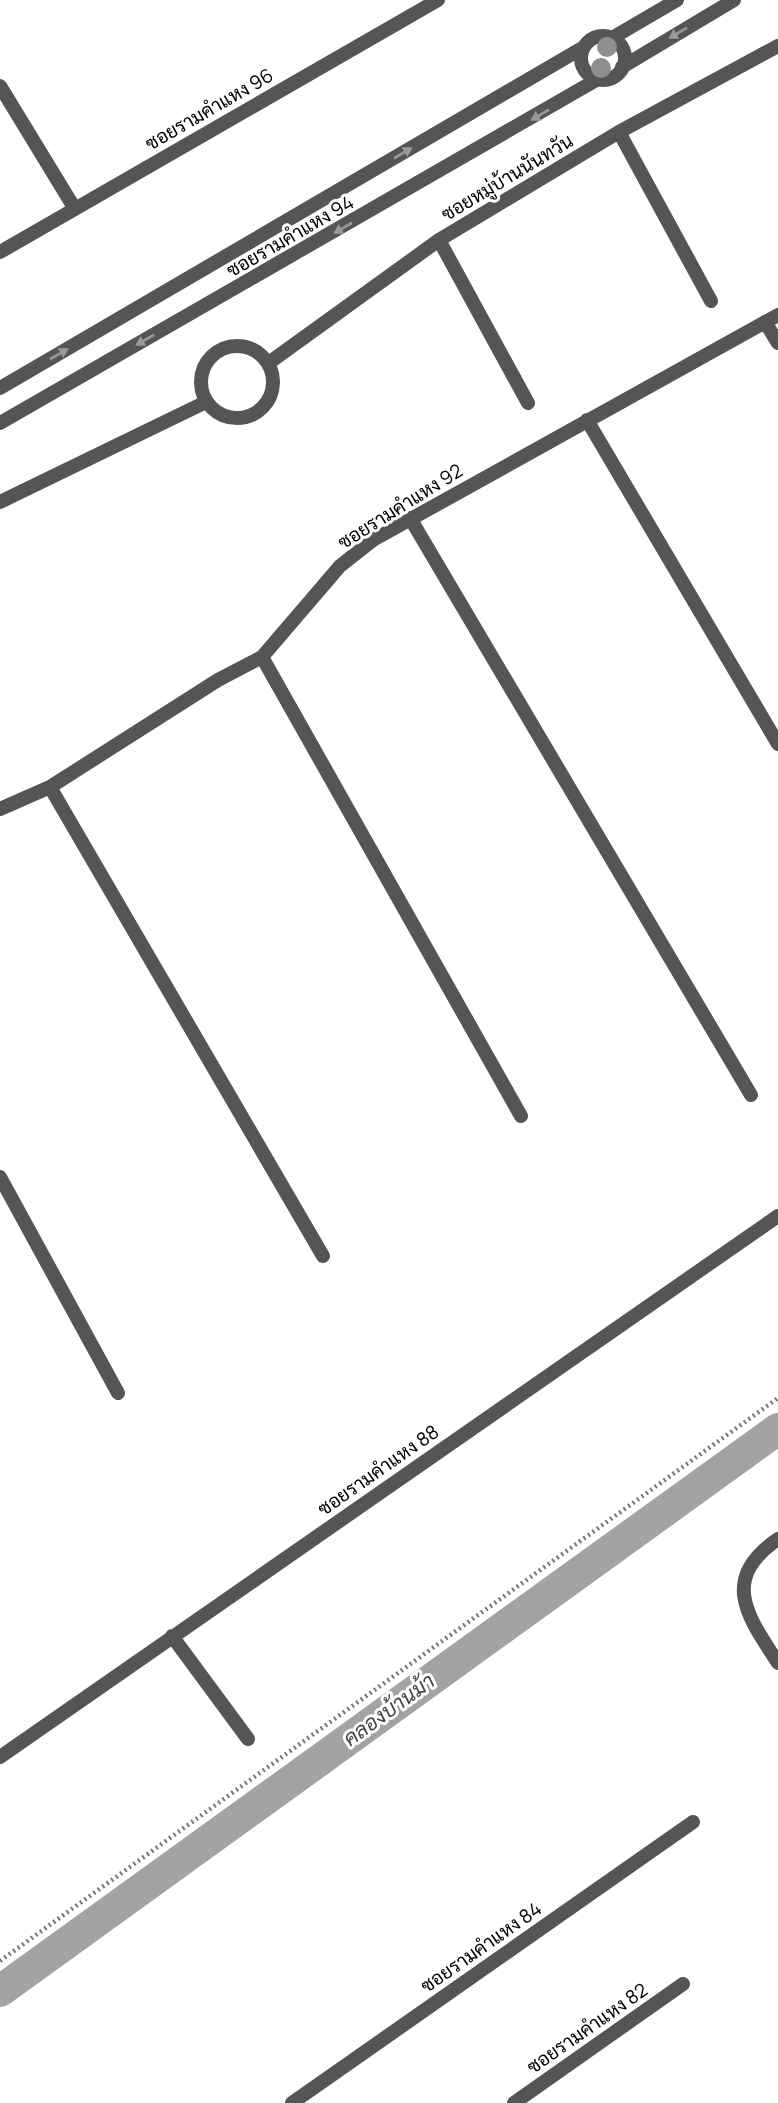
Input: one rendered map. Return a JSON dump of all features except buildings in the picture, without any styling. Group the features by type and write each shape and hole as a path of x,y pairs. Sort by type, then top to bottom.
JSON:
{"street":[{"name":"ซอยรามคําแหง 96","path":"0,252 438,0"},
{"name":"ซอยรามคําแหง 94","path":"0,388 584,47 594,38 612,38 677,0"},
{"name":"ซอยรามคําแหง 94","path":"0,423 598,79 612,78 622,67 734,0"},
{"path":"612,38 624,52 622,67"},
{"path":"584,47 581,53 583,67 598,79"},
{"name":"ซอยหมู่บ้านนันทวัน","path":"270,362 439,240 619,132 778,47"},
{"path":"0,86 75,209"},
{"path":"619,132 711,302"},
{"path":"439,240 528,403"},
{"path":"772,319 778,343"},
{"name":"ซอยรามคําแหง 92","path":"0,810 50,787 218,680 262,657 340,566 410,518 772,319"},
{"path":"246,346 270,362 273,391 257,414 243,419 229,418 216,412 206,401 201,388 202,373 208,360 218,350 246,346"},
{"path":"0,502 206,401"},
{"path":"587,420 778,744"},
{"path":"410,518 751,1095"},
{"path":"262,657 521,1116"},
{"path":"50,787 323,1256"},
{"path":"0,1177 118,1393"},
{"name":"ซอยรามคำแหง 88","path":"0,1757 778,1216"},
{"path":"778,1539 751,1566 741,1595 751,1622 778,1663"},
{"path":"172,1636 248,1739"},
{"name":"ซอยรามคำแหง 84","path":"292,2103 693,1822"},
{"name":"ซอยรามคำแหง 82","path":"514,2103 683,1984"}],"path":[{"path":"0,1961 778,1398"}],"waterway":[{"name":"คลองบ้านม้า","path":"0,1991 778,1429"}]}
